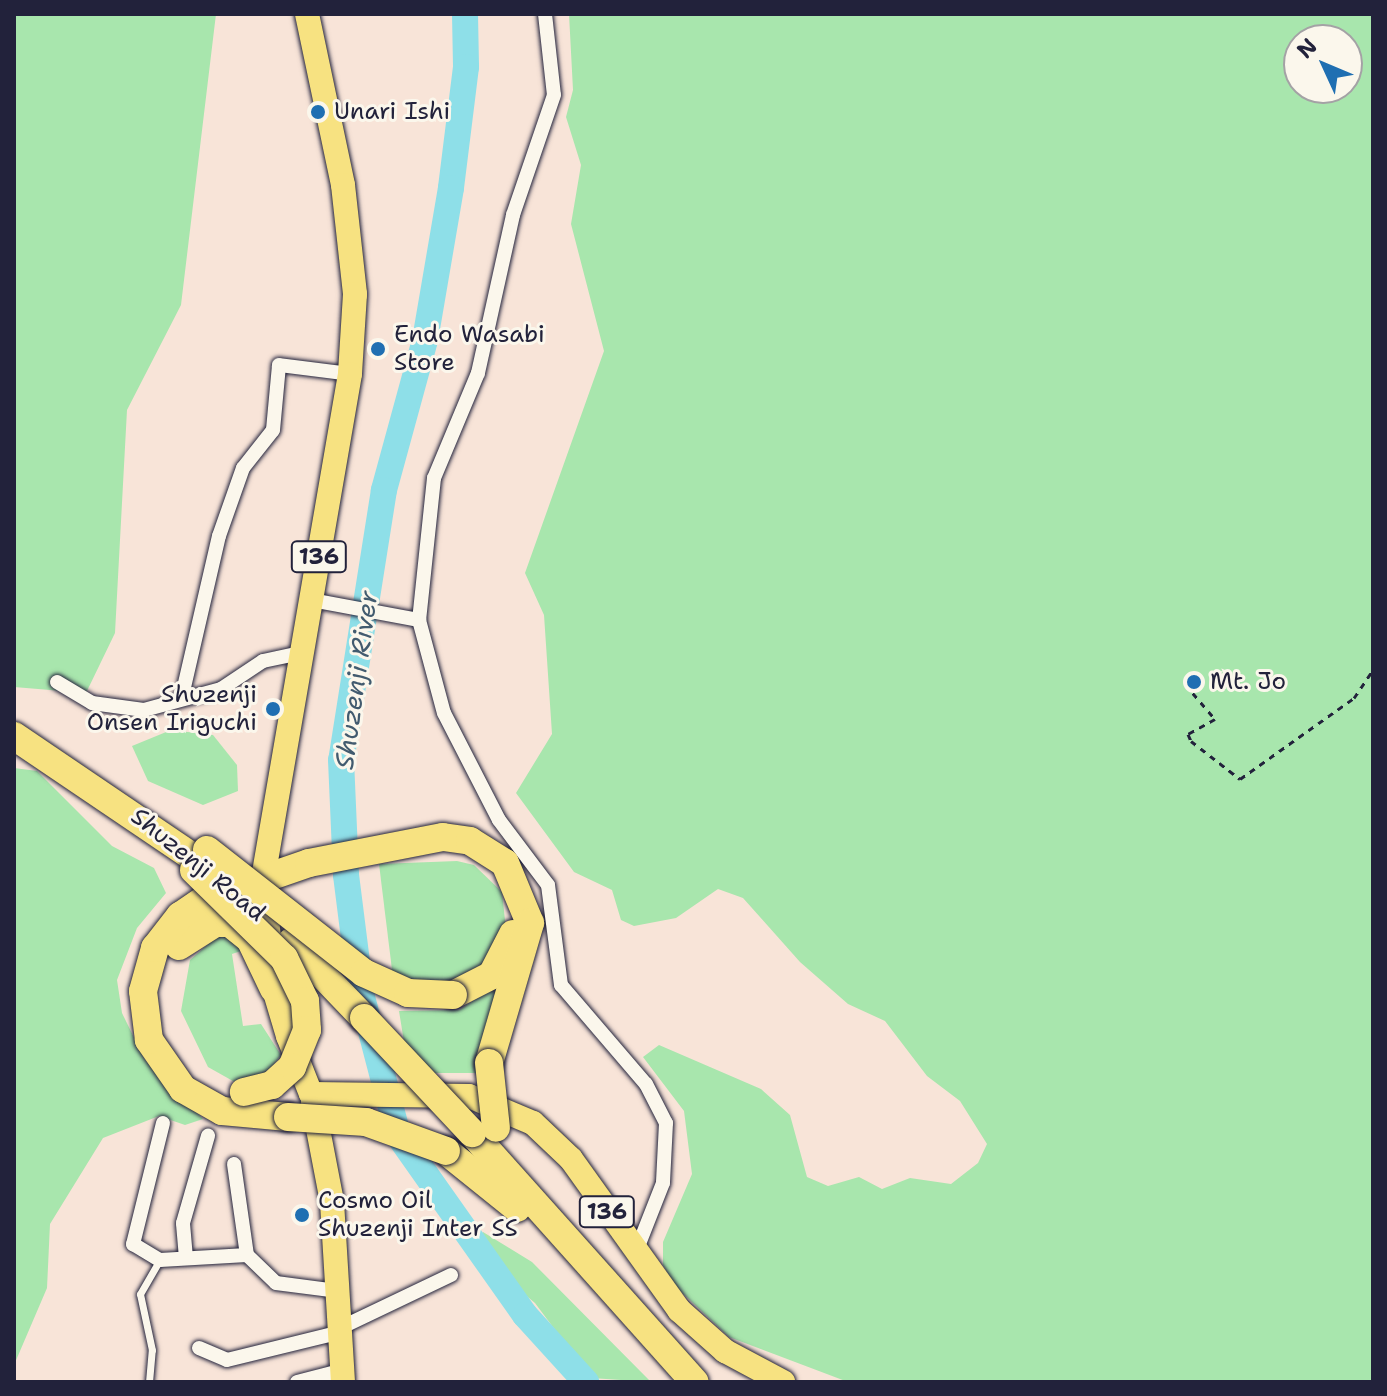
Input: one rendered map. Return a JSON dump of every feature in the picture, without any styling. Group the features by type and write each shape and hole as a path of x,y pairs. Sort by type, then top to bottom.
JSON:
{"highway":[{"path":"14,737 364,973 408,993 453,995 481,984 508,954 514,914 506,887 464,853 421,849 371,853"},
{"name":"Shuzenji Road","path":"14,737 58,762 200,861 484,1130"},
{"path":"484,1130 489,1063 528,936 520,885 495,854 457,838 371,853 263,878 205,899 171,925 149,961 143,1006 155,1053 183,1089 222,1111 366,1122 446,1151 647,1329"},
{"path":"200,861 284,958 305,1001 307,1030 292,1067 272,1085 244,1092 201,1081 165,1036 159,992 179,946 263,878"},
{"path":"179,946 205,928 230,923 250,939 274,989"},
{"name":"136","path":"484,1130 626,1305 695,1382"}],"main road":[{"name":"136","path":"307,14 343,185 355,294 350,374 318,601 301,653 263,878 274,989 311,1094 406,1094 483,1100 533,1123 571,1159 634,1255 699,1330 783,1382"},
{"path":"311,1094 330,1188 343,1376"}],"street":[{"path":"545,14 554,95 513,215 478,373 434,478 419,620 444,713 473,757 499,820 548,885 561,985 646,1084 666,1123 663,1183 634,1255"},
{"path":"182,696 219,536 243,468 273,430 279,365 350,374"},
{"path":"318,601 419,620"},
{"path":"57,682 106,707 144,710 182,696 221,689 263,661 301,653"},
{"path":"163,1123 130,1236 160,1260 247,1255"},
{"path":"186,1258 183,1223 208,1136"},
{"path":"234,1164 247,1255 276,1283 338,1291"},
{"path":"199,1348 227,1360 341,1330 451,1275"},
{"path":"297,1382 343,1376"}],"lane":[{"path":"149,1382 152,1350 140,1294 160,1260"}],"path":[{"path":"1185,684 1215,719 1188,734 1191,741 1240,779 1354,698 1373,670"}],"green space":[{"path":"14,14 216,14 181,305 127,410 115,633 86,693 14,687"},
{"path":"569,14 1373,14 1373,1382 848,1382 729,1337 676,1287 663,1265 663,1242 692,1174 684,1111 643,1057 659,1045 761,1089 790,1115 807,1177 828,1186 859,1177 882,1189 910,1178 951,1184 978,1163 987,1144 960,1101 927,1076 885,1021 848,1004 800,962 743,898 718,889 676,918 634,926 621,920 612,890 574,872 516,793 552,734 544,615 525,573 604,351 571,224 581,165 566,117 573,90"},
{"path":"171,730 213,735 237,765 238,791 203,805 148,781 132,746"},
{"path":"14,768 37,771 112,846 154,868 166,893 137,928 117,980 122,1013 145,1060 203,1119 185,1125 159,1116 103,1138 50,1224 47,1288 14,1365"},
{"path":"457,861 474,865 502,892 506,930 492,961 443,988 393,978 379,864"},
{"path":"221,933 234,937 241,951 232,954 243,1026 261,1024 281,1055 265,1076 240,1085 208,1067 181,1011 190,960"},
{"path":"503,981 478,1073 431,1073 405,1048 399,1011 459,1010"},
{"path":"483,1232 532,1262 651,1382 591,1378 535,1303 505,1278 479,1239"}],"waterway":[{"name":"Shuzenji River","path":"465,14 466,67 451,188 425,340 384,490 341,760 346,875 361,993 398,1135 525,1315 586,1382"}],"place":[{"name":"Unari Ishi","path":"318,112"},
{"name":"Endo Wasabi Store","path":"378,349"},
{"name":"Mt. Jo","path":"1194,682"},
{"name":"Shuzenji Onsen Iriguchi","path":"273,709"},
{"name":"Cosmo Oil Shuzenji Inter SS","path":"302,1215"}]}
